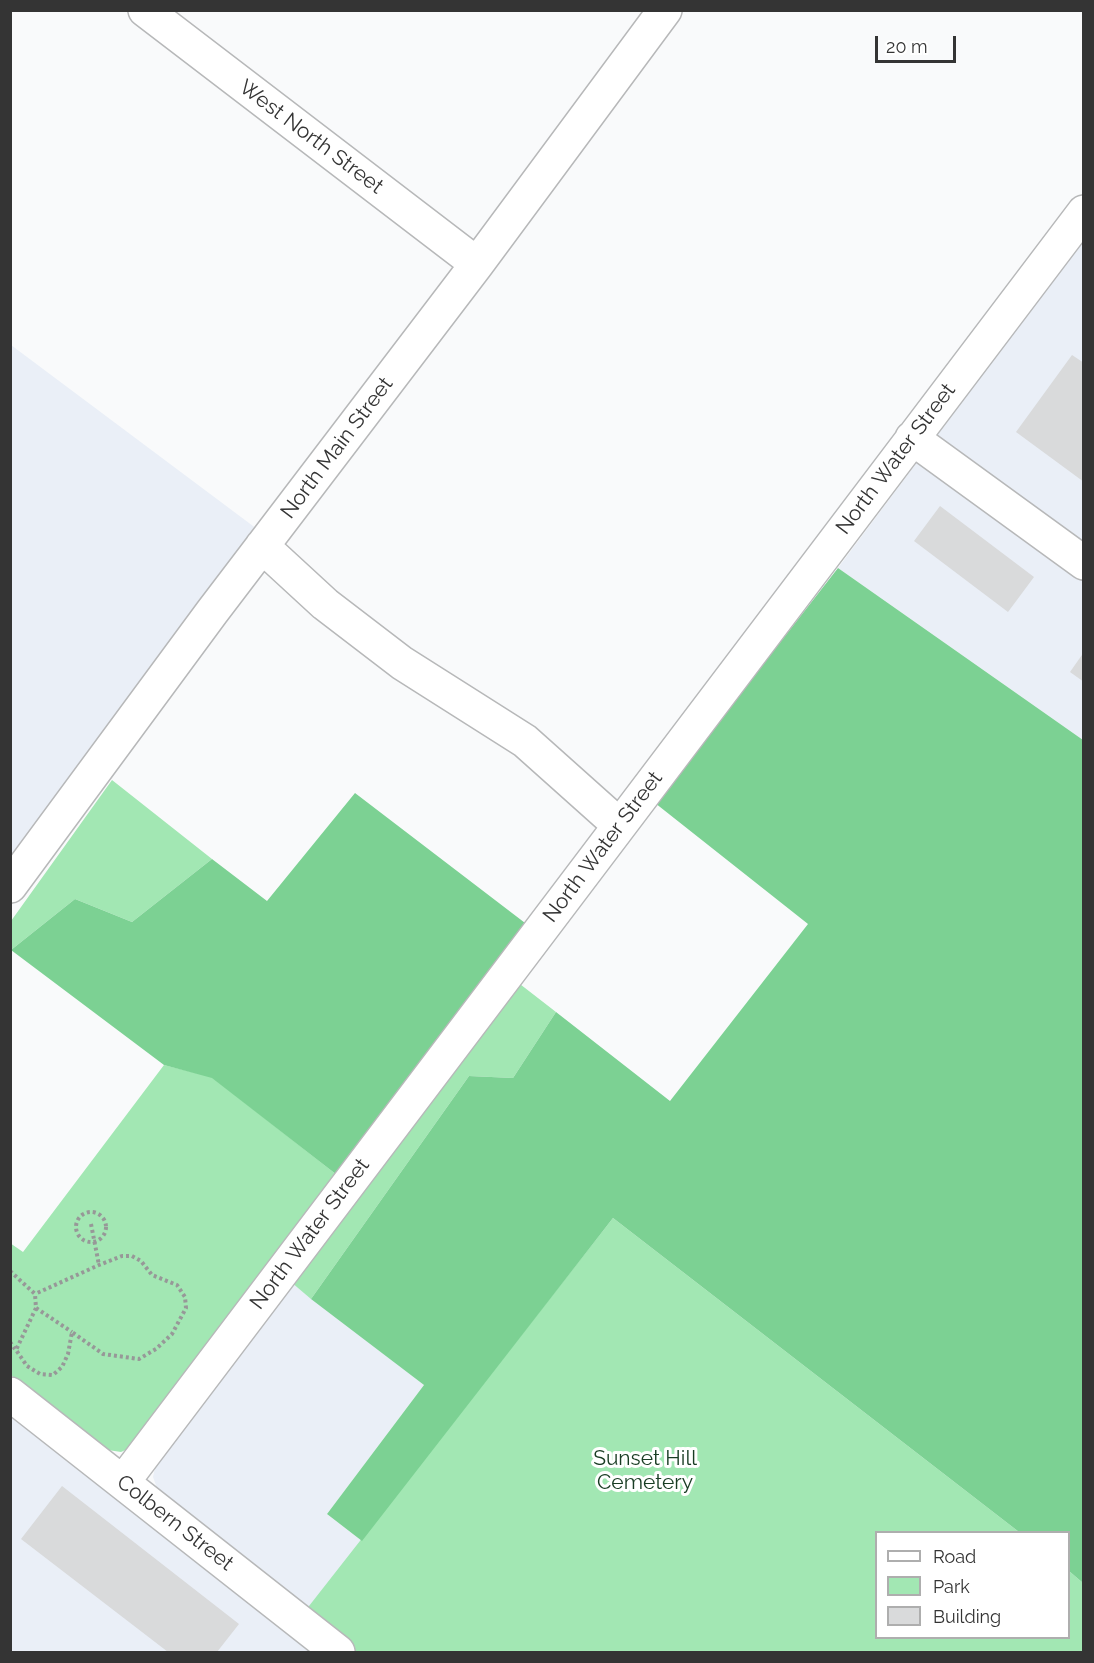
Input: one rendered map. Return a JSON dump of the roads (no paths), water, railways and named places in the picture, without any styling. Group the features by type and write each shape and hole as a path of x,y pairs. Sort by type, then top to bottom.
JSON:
{"street":[{"name":"West North Street","path":"145,10 477,264"},
{"name":"North Main Street","path":"10,886 665,10"},
{"name":"North Water Street","path":"123,1482 1083,212"},
{"path":"912,438 1083,563"},
{"path":"262,546 325,604 402,663 525,741 620,825"},
{"name":"Colbern Street","path":"10,1394 338,1653"}],"park label":[{"name":"Sunset Hill Cemetery","path":"645,1471"}]}
